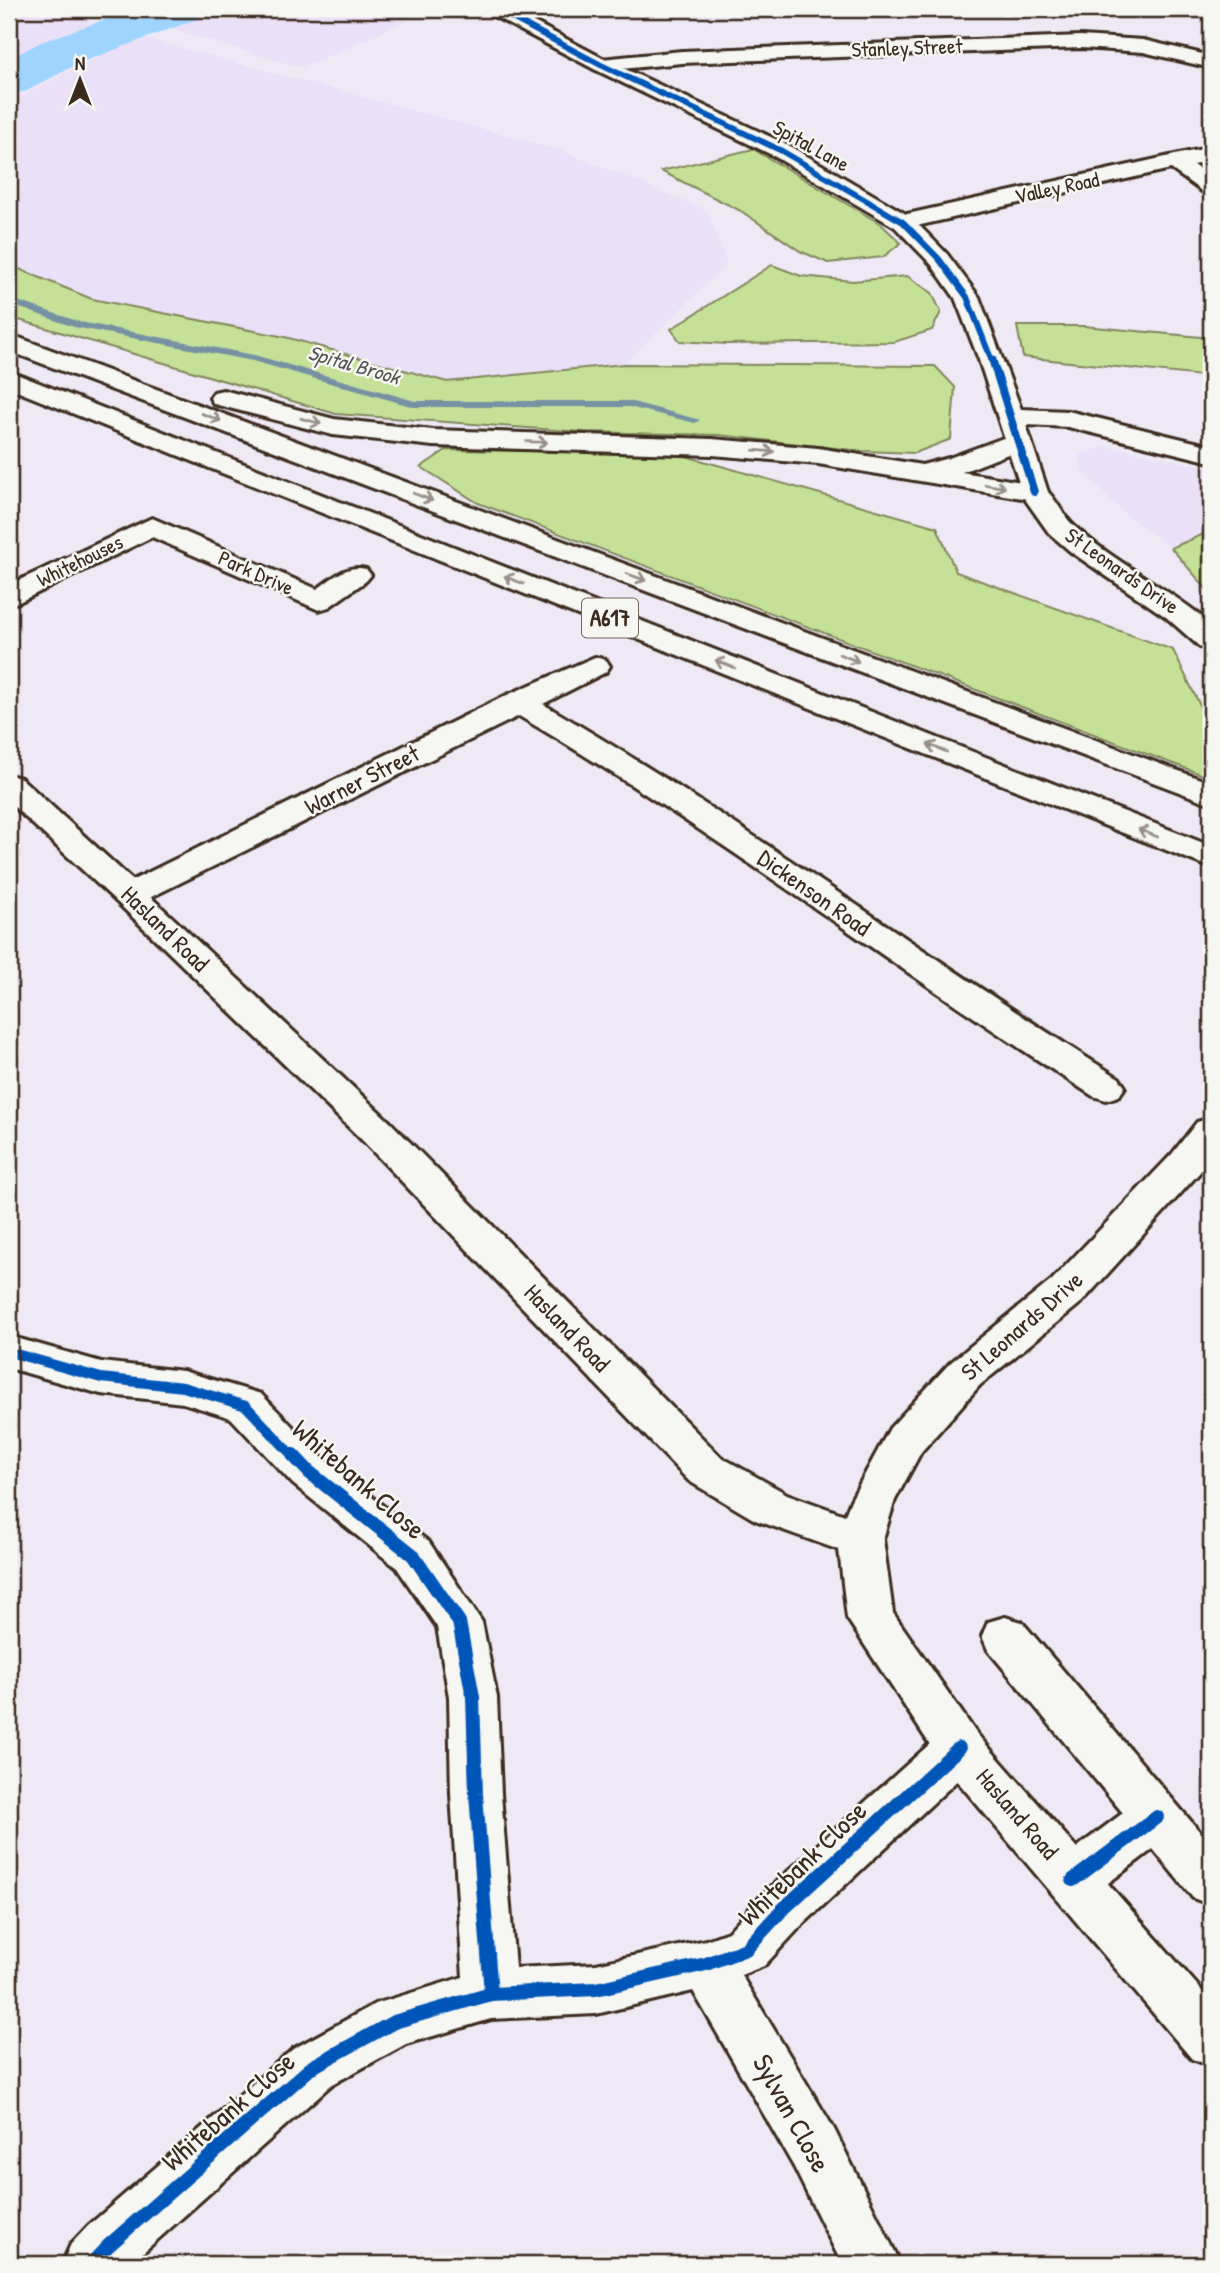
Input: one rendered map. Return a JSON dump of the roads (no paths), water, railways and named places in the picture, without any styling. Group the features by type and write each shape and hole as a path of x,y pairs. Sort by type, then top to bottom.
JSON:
{"main road":[{"name":"Spital Lane","path":"495,9 601,65 780,150 903,222 928,246 967,297 992,360 1014,429"},
{"name":"Stanley Street","path":"601,65 682,57 1081,42 1143,46 1211,62"},
{"name":"Valley Road","path":"903,222 1211,154"},
{"path":"1175,162 1211,187"},
{"path":"9,340 333,427 433,438 712,447 818,456 1034,492"},
{"name":"A617","path":"9,340 1211,794"},
{"name":"A617","path":"9,379 1211,858"},
{"path":"908,471 957,465 1014,429 1068,419 1211,454"},
{"name":"St Leonards Drive","path":"1014,429 1034,492 1062,530 1121,574 1191,620 1211,641"},
{"name":"Park Drive","path":"152,526 319,601 356,575"},
{"name":"Whitehouses","path":"9,596 152,526"},
{"name":"Warner Street","path":"130,895 595,666"},
{"name":"Dickenson Road","path":"518,702 629,767 1003,1022 1107,1087"},
{"name":"Hasland Road","path":"9,785 130,895 377,1132 705,1469 771,1507 860,1539 870,1618 959,1748 1211,2041"},
{"name":"St Leonards Drive","path":"860,1539 873,1500 905,1440 965,1374 1067,1291 1186,1163 1211,1130"},
{"name":"Whitebank Close","path":"9,1352 101,1378 183,1387 246,1406 309,1472 413,1555 459,1622 473,1698 476,1794 491,1994"},
{"path":"1005,1636 1211,1882"},
{"name":"Whitebank Close","path":"91,2264 108,2246 312,2067 394,2022 491,1994 596,1989 706,1964 746,1949 781,1911 959,1748"},
{"name":"Hasland Road","path":"1073,1880 1157,1818"},
{"name":"Sylvan Close","path":"706,1964 814,2148 872,2264"}],"waterway":[{"path":"9,80 59,53 180,9"},
{"name":"Spital Brook","path":"9,301 78,325 254,358 414,404 629,404 695,420"}]}
